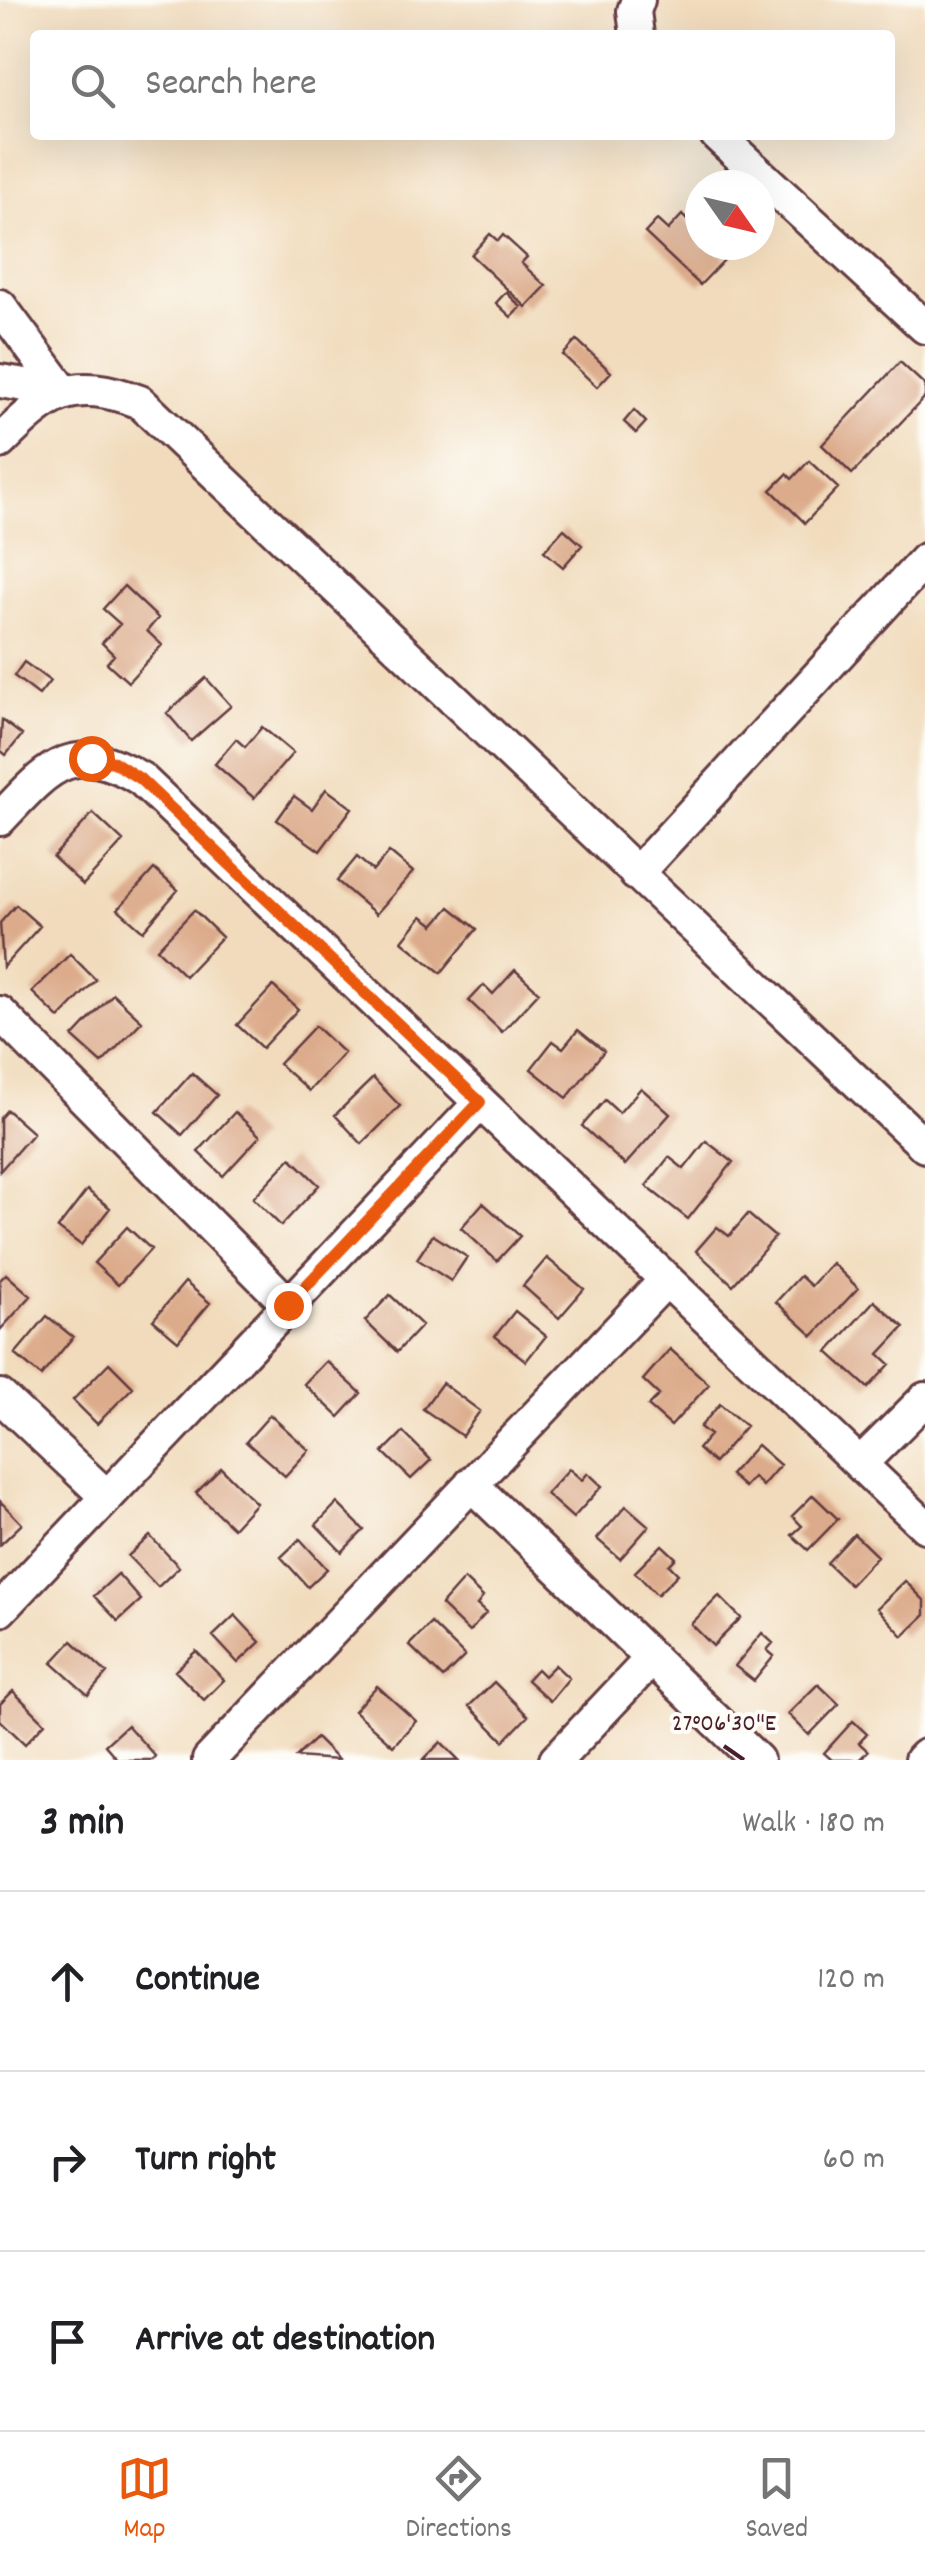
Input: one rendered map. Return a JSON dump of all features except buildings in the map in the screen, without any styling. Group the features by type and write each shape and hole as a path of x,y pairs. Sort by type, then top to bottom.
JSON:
{"street":[{"path":"636,30 634,11 638,0"},
{"path":"722,140 925,327"},
{"path":"4,314 62,390"},
{"path":"0,381 62,390 112,391 140,402 925,1146"},
{"path":"0,442 34,408 62,390"},
{"path":"636,874 925,560"},
{"path":"0,819 39,778 68,759 114,762 140,779 925,1526"},
{"path":"0,1013 288,1305"},
{"path":"0,1610 480,1102"},
{"path":"209,1760 666,1280"},
{"path":"0,1396 107,1497"},
{"path":"860,1464 925,1399"},
{"path":"471,1484 758,1760"},
{"path":"556,1760 652,1658"}],"route":[{"path":"91,758 114,762 140,779 480,1102 288,1305"}]}
